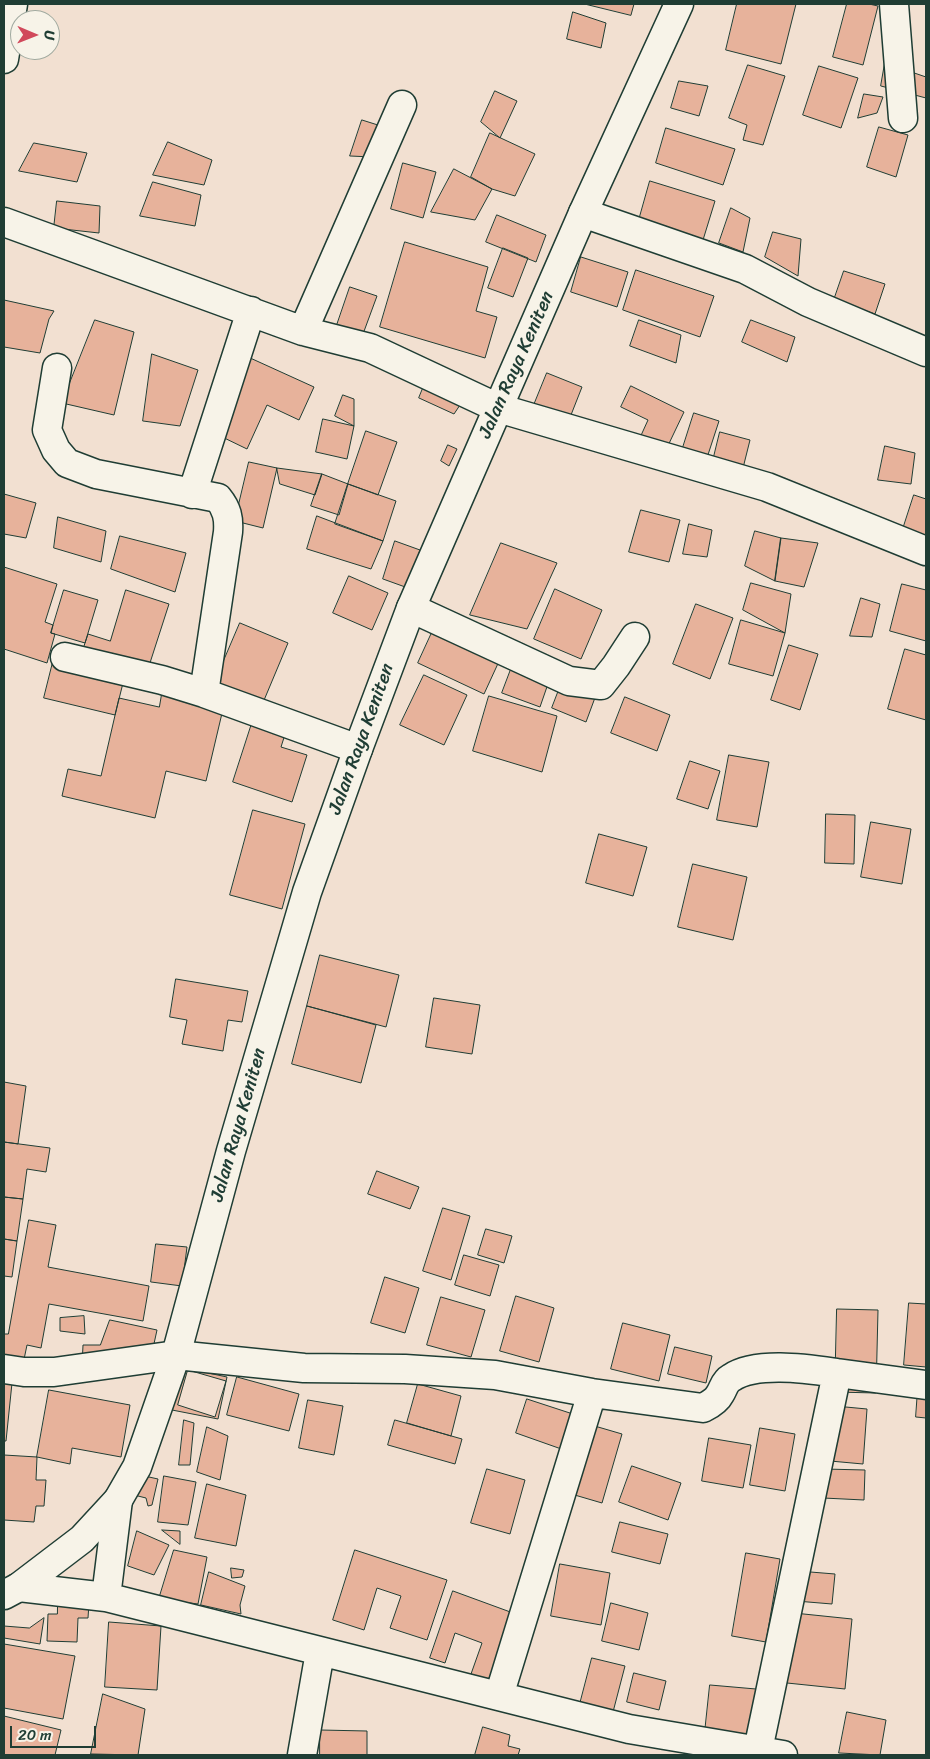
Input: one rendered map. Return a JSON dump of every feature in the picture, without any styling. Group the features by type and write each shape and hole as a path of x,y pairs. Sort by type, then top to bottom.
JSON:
{"street":[{"path":"4,59 13,4"},
{"name":"Jalan Raya Keniten","path":"118,1500 137,1467 176,1355 230,1152 307,892 358,749 411,608 584,213 679,4"},
{"path":"894,4 903,118"},
{"path":"303,331 402,105"},
{"path":"584,213 745,269 808,302 926,352"},
{"path":"4,222 303,331 370,348 498,408 767,487 926,551"},
{"path":"192,494 251,311"},
{"path":"57,368 47,430 56,450 67,463 96,474 218,498 226,507 229,519 204,693"},
{"path":"411,608 568,682 587,685 601,685 635,637"},
{"path":"65,657 162,680 204,693 358,749"},
{"path":"4,1369 24,1372 54,1372 176,1355 304,1368 405,1369 494,1375 592,1393 703,1408 720,1395 723,1385 730,1378 757,1369 802,1368 926,1385"},
{"path":"12,1591 106,1597 628,1729 770,1753 837,1373"},
{"path":"498,1696 592,1393"},
{"path":"12,1591 82,1540 118,1500"},
{"path":"106,1597 118,1500"},
{"path":"302,1755 320,1652"}],"building":[{"path":"585,4 634,4 631,15"},
{"path":"737,4 796,4 781,64 726,50"},
{"path":"847,4 878,6 863,65 833,57"},
{"path":"573,12 606,23 601,48 567,39"},
{"path":"885,63 926,77 926,98 881,86"},
{"path":"748,65 785,76 763,145 743,140 747,125 729,118"},
{"path":"819,66 858,78 841,128 803,115"},
{"path":"679,81 708,86 699,116 671,108"},
{"path":"495,91 517,101 500,138 481,122"},
{"path":"864,94 883,97 877,113 858,118"},
{"path":"362,120 381,126 372,157 350,156"},
{"path":"879,127 908,135 896,177 867,167"},
{"path":"666,128 735,149 723,185 656,163"},
{"path":"490,133 535,154 515,196 492,189 471,177"},
{"path":"168,142 212,160 204,185 153,175"},
{"path":"34,143 87,153 77,182 19,171"},
{"path":"403,163 436,172 423,218 391,209"},
{"path":"454,169 492,189 475,220 431,212"},
{"path":"650,181 715,201 703,240 639,220"},
{"path":"153,182 201,195 195,226 140,216"},
{"path":"57,201 100,206 99,233 54,228"},
{"path":"731,208 750,218 743,252 719,243"},
{"path":"497,215 546,235 536,262 486,242"},
{"path":"773,232 801,239 798,276 765,257"},
{"path":"405,242 488,267 476,311 497,317 485,358 380,327"},
{"path":"503,248 528,258 513,297 488,288"},
{"path":"581,257 628,272 617,307 571,292"},
{"path":"636,270 714,296 700,337 623,310"},
{"path":"844,271 885,284 875,314 834,300"},
{"path":"350,287 377,296 363,334 337,325"},
{"path":"4,300 54,311 49,319 40,353 4,347"},
{"path":"95,320 134,332 114,415 62,403"},
{"path":"639,320 681,335 676,363 630,346"},
{"path":"751,320 795,337 787,362 742,342"},
{"path":"152,354 198,370 180,426 143,421"},
{"path":"248,357 314,387 299,420 267,405 247,449 214,433"},
{"path":"547,373 582,387 569,420 534,405"},
{"path":"426,381 464,399 454,414 419,398"},
{"path":"631,386 684,412 664,454 638,442 648,420 621,407"},
{"path":"343,395 354,399 354,426 335,416"},
{"path":"694,413 719,421 704,467 679,460"},
{"path":"323,419 354,426 347,459 316,452"},
{"path":"366,431 397,442 378,495 348,484"},
{"path":"720,432 750,440 741,476 711,469"},
{"path":"448,445 457,449 449,466 441,461"},
{"path":"885,446 915,453 911,484 878,480"},
{"path":"249,462 277,468 263,528 235,521"},
{"path":"277,468 322,474 315,495 280,484"},
{"path":"322,474 348,484 339,515 311,506"},
{"path":"348,484 396,501 383,541 335,524"},
{"path":"4,494 36,503 26,538 4,534"},
{"path":"914,495 926,499 926,538 903,529"},
{"path":"641,510 680,520 669,562 629,552"},
{"path":"317,516 383,541 371,569 307,549"},
{"path":"58,517 106,531 101,562 54,548"},
{"path":"689,524 712,530 707,557 683,554"},
{"path":"755,531 781,538 775,581 745,566"},
{"path":"120,536 186,553 175,592 111,569"},
{"path":"781,538 818,543 804,587 775,581"},
{"path":"395,541 420,550 408,588 383,579"},
{"path":"501,543 557,563 527,629 470,615"},
{"path":"4,567 57,584 45,622 53,625 51,633 55,634 47,663 4,649"},
{"path":"349,576 388,593 372,630 333,613"},
{"path":"751,583 791,594 785,633 743,610"},
{"path":"902,584 926,590 926,641 890,631"},
{"path":"555,589 602,610 581,659 534,639"},
{"path":"64,590 98,600 85,643 51,633"},
{"path":"126,590 169,604 148,669 83,649 88,634 110,641"},
{"path":"861,598 880,604 872,637 850,636"},
{"path":"696,604 733,618 710,679 673,664"},
{"path":"741,620 785,633 773,676 729,664"},
{"path":"240,623 288,643 262,705 214,684"},
{"path":"435,626 501,657 484,694 418,663"},
{"path":"789,645 818,654 800,710 771,700"},
{"path":"905,649 926,655 926,720 888,709"},
{"path":"53,662 124,679 115,715 44,698"},
{"path":"513,664 550,678 540,707 502,693"},
{"path":"424,675 467,695 444,745 400,725"},
{"path":"562,682 596,695 586,722 552,708"},
{"path":"162,694 223,709 206,781 166,771 155,818 62,796 68,769 101,776 119,698 159,707"},
{"path":"489,696 557,716 542,772 473,751"},
{"path":"625,697 670,715 657,751 611,733"},
{"path":"254,717 287,728 281,747 307,755 292,802 233,782"},
{"path":"729,755 769,762 757,827 717,820"},
{"path":"690,761 720,771 708,809 677,799"},
{"path":"253,810 305,824 282,909 230,895"},
{"path":"826,814 855,815 854,864 825,863"},
{"path":"871,822 911,829 902,884 861,877"},
{"path":"599,834 647,847 633,896 586,883"},
{"path":"693,864 747,877 733,940 678,927"},
{"path":"320,955 399,975 386,1027 307,1006"},
{"path":"176,979 248,991 242,1022 228,1020 223,1051 182,1044 187,1020 170,1017"},
{"path":"434,998 480,1005 472,1054 426,1047"},
{"path":"307,1006 376,1025 361,1083 292,1064"},
{"path":"4,1082 26,1086 18,1144 4,1142"},
{"path":"4,1142 50,1148 46,1172 27,1169 23,1199 4,1197"},
{"path":"377,1171 419,1187 410,1209 368,1194"},
{"path":"4,1197 23,1199 17,1241 4,1239"},
{"path":"443,1208 470,1216 451,1280 423,1271"},
{"path":"29,1220 56,1225 48,1267 149,1286 143,1321 49,1304 41,1348 27,1345 22,1369 4,1366 4,1334 8,1334"},
{"path":"486,1229 512,1236 504,1263 478,1255"},
{"path":"4,1239 17,1241 12,1277 4,1276"},
{"path":"156,1244 187,1247 182,1286 151,1282"},
{"path":"464,1255 499,1265 490,1296 455,1285"},
{"path":"385,1277 419,1288 405,1333 371,1323"},
{"path":"516,1296 554,1308 539,1362 500,1351"},
{"path":"441,1297 485,1310 471,1357 427,1345"},
{"path":"909,1303 926,1304 926,1367 904,1365"},
{"path":"837,1309 878,1310 876,1393 835,1392"},
{"path":"84,1316 85,1334 60,1331 60,1318"},
{"path":"110,1320 157,1330 150,1362 82,1366 83,1345 100,1345"},
{"path":"623,1323 670,1335 659,1381 611,1369"},
{"path":"675,1347 712,1356 706,1383 668,1374"},
{"path":"180,1367 227,1377 218,1419 172,1410"},
{"path":"188,1370 226,1381 215,1417 178,1405"},
{"path":"919,1375 926,1376 926,1418 916,1417"},
{"path":"237,1377 299,1394 289,1431 227,1415"},
{"path":"4,1383 12,1383 6,1441 4,1441"},
{"path":"418,1384 461,1396 451,1436 407,1423"},
{"path":"49,1390 130,1405 121,1457 72,1448 70,1464 37,1457"},
{"path":"527,1399 579,1416 567,1451 516,1433"},
{"path":"308,1400 343,1406 334,1455 299,1448"},
{"path":"835,1406 867,1409 863,1464 830,1461"},
{"path":"184,1420 194,1423 190,1465 179,1465"},
{"path":"395,1420 462,1439 455,1464 388,1445"},
{"path":"581,1422 622,1434 602,1503 561,1491"},
{"path":"207,1427 228,1436 220,1480 197,1472"},
{"path":"760,1428 795,1434 785,1491 750,1485"},
{"path":"709,1438 751,1445 743,1488 702,1481"},
{"path":"4,1455 37,1457 36,1480 46,1480 44,1506 36,1506 34,1522 4,1520"},
{"path":"632,1466 681,1483 668,1520 619,1502"},
{"path":"487,1469 525,1480 510,1534 471,1523"},
{"path":"824,1469 865,1470 864,1500 823,1498"},
{"path":"140,1475 158,1479 152,1505 148,1506 146,1498 134,1495"},
{"path":"164,1476 196,1482 188,1525 158,1522"},
{"path":"207,1484 246,1495 236,1546 195,1538"},
{"path":"620,1522 668,1534 660,1564 612,1552"},
{"path":"162,1530 180,1531 180,1544"},
{"path":"137,1531 169,1545 154,1575 128,1566"},
{"path":"174,1550 207,1557 198,1604 159,1599"},
{"path":"355,1550 447,1580 427,1640 390,1628 401,1596 377,1588 364,1630 333,1620"},
{"path":"746,1553 780,1559 766,1642 732,1636"},
{"path":"560,1564 610,1573 601,1625 551,1616"},
{"path":"231,1568 244,1570 242,1577 232,1578"},
{"path":"798,1571 835,1574 832,1604 796,1601"},
{"path":"209,1572 245,1586 240,1605 241,1614 201,1605"},
{"path":"453,1591 524,1617 500,1685 471,1674 482,1643 455,1633 445,1663 430,1658"},
{"path":"58,1602 89,1603 88,1618 78,1618 77,1642 47,1641 48,1614 57,1614"},
{"path":"611,1603 648,1613 639,1650 602,1641"},
{"path":"794,1613 852,1619 845,1689 787,1683"},
{"path":"44,1618 40,1644 4,1638 4,1626 29,1628"},
{"path":"109,1622 161,1626 157,1690 105,1687"},
{"path":"4,1644 75,1656 63,1719 4,1708"},
{"path":"592,1658 625,1666 613,1712 580,1704"},
{"path":"634,1673 666,1681 659,1710 627,1702"},
{"path":"710,1685 756,1689 751,1737 705,1732"},
{"path":"103,1694 145,1709 138,1755 91,1754"},
{"path":"847,1712 886,1720 880,1755 839,1753"},
{"path":"4,1716 61,1730 55,1755 4,1755"},
{"path":"483,1727 510,1735 508,1746 520,1749 518,1755 475,1755"},
{"path":"320,1730 367,1731 367,1755 320,1755"}]}
